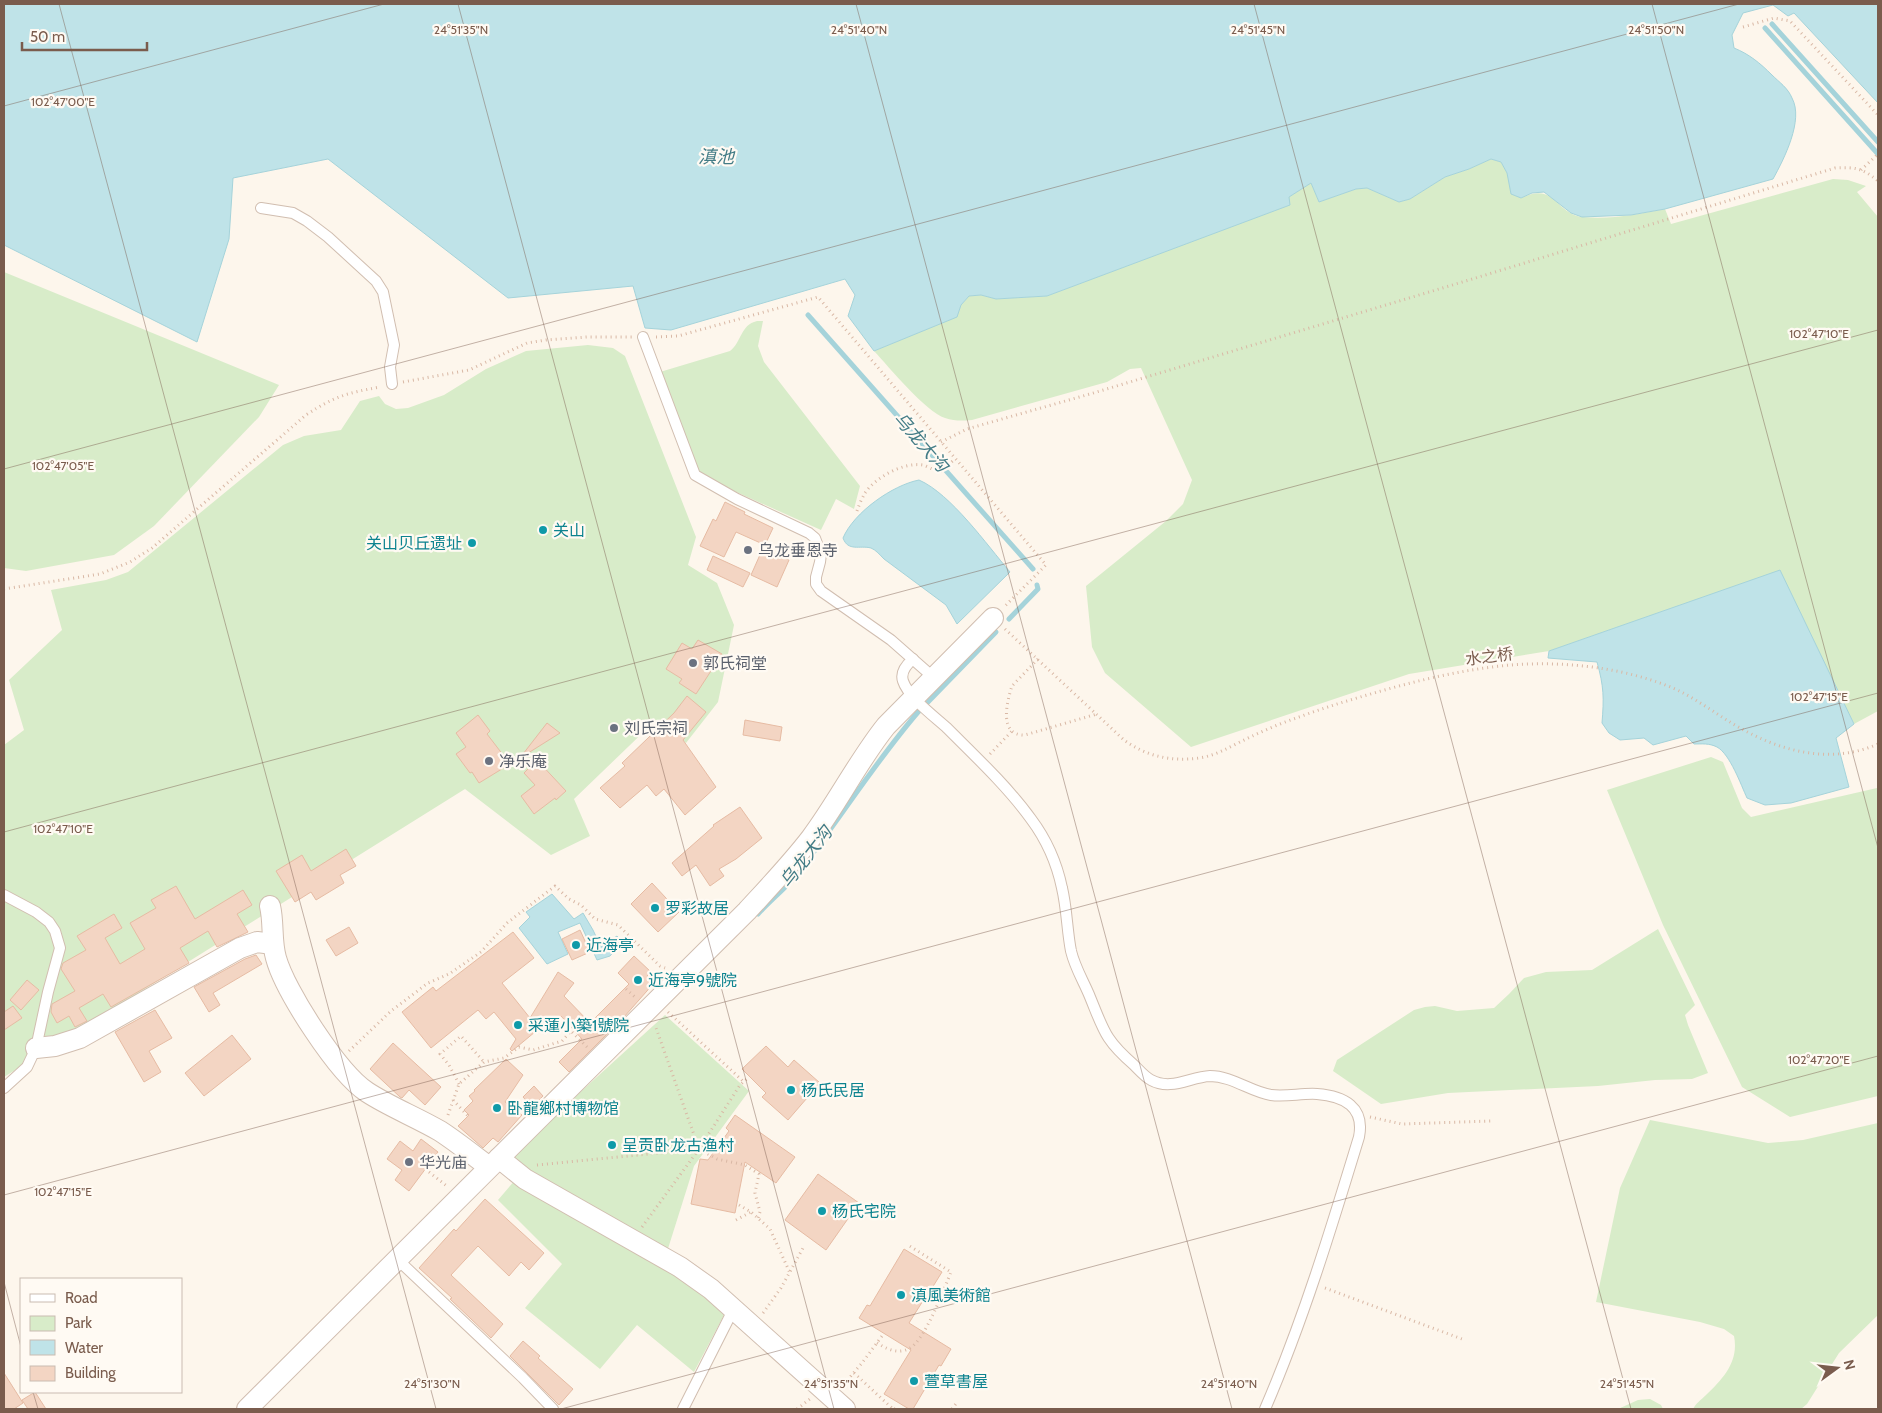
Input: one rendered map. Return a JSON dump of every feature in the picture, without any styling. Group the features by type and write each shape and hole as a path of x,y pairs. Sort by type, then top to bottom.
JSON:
{"street":[{"path":"246,1409 460,1196 500,1164 658,1010 679,979 781,874 812,837 872,744 933,677 993,618"},
{"path":"270,906 273,944 282,976 317,1033 349,1076 364,1090 500,1164 680,1267 711,1289 839,1403"},
{"path":"36,1048 55,1046 80,1038 240,948 257,942 273,944"}],"lane":[{"path":"261,208 293,213 307,221 328,237 376,281 383,292 394,345 390,367 392,384"},
{"path":"643,337 695,475 737,499 809,533 819,544 821,554 816,584 821,591 891,640 933,677"},
{"path":"913,659 904,667 902,680 915,697 982,763 1030,818 1046,844 1062,887 1071,951 1077,970 1107,1038 1117,1050 1151,1080 1164,1084 1178,1084 1210,1076 1224,1078 1271,1095 1317,1094 1336,1098 1349,1104 1357,1112 1362,1124 1359,1137 1313,1284 1283,1367 1264,1409"},
{"path":"4,895 36,912 50,922 59,940 60,948 36,1048 27,1067 4,1088"},
{"path":"397,1259 523,1378 553,1409"},
{"path":"682,1409 733,1310"}],"path":[{"path":"1743,27 1774,18 1790,21 1878,115"},
{"path":"1861,170 1877,155"},
{"path":"941,442 967,428 1090,394 1835,168 1854,167 1878,181"},
{"path":"4,589 100,574 130,562 152,548 306,415 328,401 346,393 469,370 527,343 587,337 678,336 818,297 1046,565 993,618"},
{"path":"857,511 865,494 875,483 898,469 924,466 935,471 941,471 955,459"},
{"name":"水之桥","path":"993,618 1128,743 1151,755 1167,759 1188,760 1222,752 1262,732 1302,716 1415,682 1493,667 1544,664 1609,670 1657,682 1682,692 1758,738 1797,751 1834,755 1860,751 1878,744"},
{"path":"1038,659 1012,686 1010,691 1005,715 1012,731 1018,735 1024,735 1097,714"},
{"path":"982,763 1012,731"},
{"path":"338,1062 391,1011 428,983 449,974 482,952 507,924 555,886 570,899 581,905 595,920 618,924 660,966 671,971 679,979"},
{"path":"658,1010 744,1082"},
{"path":"658,1010 699,1149"},
{"path":"440,1131 458,1084 484,1062 504,1058 519,1047 533,1050 562,1041 571,1031"},
{"path":"458,1084 440,1054 461,1036 484,1062"},
{"path":"632,1240 749,1077"},
{"path":"453,1100 468,1116"},
{"path":"1359,1117 1367,1116 1402,1124 1491,1121"},
{"path":"500,1164 699,1149 717,1159 745,1165 759,1174 754,1193 760,1212 758,1218"},
{"path":"428,1172 460,1196"},
{"path":"739,1205 751,1212 770,1229 790,1272"},
{"path":"736,1220 751,1212"},
{"path":"877,1342 892,1351 912,1347 917,1343 932,1317 951,1272 908,1245"},
{"path":"752,1327 781,1288 803,1248"},
{"path":"1313,1284 1462,1340"},
{"path":"839,1403 854,1373 882,1336"},
{"path":"854,1373 894,1409 898,1405"},
{"path":"797,1409 807,1401"},
{"path":"952,1409 958,1401"}],"green space":[{"path":"1491,159 1501,162 1521,198 1542,193 1555,200 1574,215 1593,218 1635,215 1665,209 1671,224 1833,179 1848,180 1866,186 1857,192 1878,217 1878,711 1854,724 1779,571 1549,651 1409,674 1191,747 1105,673 1092,647 1086,586 1166,521 1183,504 1192,480 1141,368 1130,369 1107,382 972,420 958,421 945,418 928,407 874,351 956,317 961,305 969,296 981,295 996,299 1047,296 1289,205 1289,197 1311,183 1319,202 1356,189 1367,188 1399,202 1410,199 1445,177"},
{"path":"4,272 279,385 259,417 154,526 114,555 26,571 4,568"},
{"path":"757,321 763,321 758,346 764,362 860,486 854,509 836,499 821,530 703,477 696,468 660,372 730,351 747,326"},
{"path":"588,345 613,348 625,356 696,537 688,565 717,583 734,625 718,702 686,743 656,720 574,799 590,836 551,855 465,789 4,1077 4,745 24,730 9,680 62,630 51,590 106,580 128,572 283,445 304,436 341,430 360,401 379,396 385,404 396,409 408,408 444,395 486,369 526,351"},
{"path":"1711,757 1723,762 1742,808 1751,817 1877,788 1878,1096 1790,1117 1742,1087 1663,925 1607,790"},
{"path":"1658,929 1695,1005 1685,1015 1708,1073 1692,1079 1655,1080 1598,1086 1448,1093 1381,1104 1333,1071 1337,1060 1414,1010 1435,1006 1457,1011 1494,1008 1524,978 1546,972 1592,970"},
{"path":"665,1015 749,1091 694,1166 666,1255 508,1158"},
{"path":"1650,1120 1768,1143 1803,1140 1878,1123 1878,1315 1839,1353 1807,1404 1801,1409 1693,1409 1719,1382 1729,1368 1734,1353 1734,1336 1724,1329 1700,1322 1596,1302 1620,1188"},
{"path":"516,1179 704,1292 724,1315 694,1372 637,1325 600,1369 525,1308 562,1264 498,1200"},
{"path":"1650,1399 1661,1405 1663,1409 1618,1409 1638,1400"}],"water":[{"name":"滇池","path":"4,4 1878,4 1878,103 1794,13 1788,16 1773,5 1743,13 1732,35 1734,48 1754,59 1783,85 1790,94 1795,107 1796,117 1791,139 1773,179 1665,209 1631,215 1582,217 1571,213 1544,192 1532,193 1521,198 1511,194 1507,173 1501,162 1491,159 1445,177 1410,199 1399,202 1367,188 1356,189 1319,202 1311,183 1289,197 1290,205 1047,296 996,299 981,295 969,296 961,305 957,317 874,351 848,316 855,295 845,279 671,330 645,328 633,286 508,298 328,159 233,178 229,239 197,342 4,245"},
{"path":"919,480 943,496 956,508 1010,572 957,624 946,605 884,559 875,550 867,547 851,547 843,538 848,528 875,501 898,488"},
{"path":"1780,570 1854,724 1836,738 1849,787 1791,803 1765,805 1747,798 1731,763 1717,747 1708,744 1694,744 1686,736 1653,745 1644,738 1620,740 1609,733 1602,723 1603,692 1597,662 1548,658 1549,651"},
{"path":"552,894 574,919 583,913 601,947 617,936 622,943 610,956 597,960 580,923 558,932 568,954 547,964 519,928 530,917 526,912"}],"building":[{"path":"725,502 745,512 744,514 773,528 765,545 736,532 724,557 700,546 713,519 716,521"},
{"path":"763,548 789,560 777,587 751,575"},
{"path":"713,556 750,573 743,587 707,570"},
{"name":"郭氏祠堂","path":"698,640 722,654 696,694 679,683 682,679 666,669 682,643 692,649"},
{"path":"687,696 706,712 683,740 716,787 685,815 664,789 656,796 647,785 620,808 600,788 625,766 622,763 674,713"},
{"path":"478,715 490,731 487,734 510,764 479,783 456,754 466,747 456,733"},
{"path":"745,720 782,727 780,741 743,735"},
{"path":"547,723 560,733 525,755 523,754"},
{"path":"537,760 566,791 534,814 521,796 535,785 524,773"},
{"path":"740,807 762,838 736,859 719,869 724,876 710,886 696,865 682,876 672,863 713,825"},
{"path":"346,849 356,866 340,875 344,883 316,900 311,892 295,902 276,871 302,855 311,871"},
{"name":"罗彩故居","path":"652,883 679,912 658,932 631,904"},
{"path":"176,886 195,919 243,890 252,905 237,914 248,932 217,947 208,931 180,948 189,963 111,1007 103,994 79,1008 87,1021 75,1027 69,1016 57,1023 51,1012 52,1004 75,991 61,969 63,963 86,950 77,936 114,914 122,928 105,938 120,964 145,949 130,923 156,908 151,900"},
{"path":"349,927 358,943 336,956 326,940"},
{"name":"近海亭","path":"580,930 590,952 572,960 562,939"},
{"path":"513,932 534,958 502,983 530,1018 558,972 574,983 564,996 590,1023 629,984 618,973 634,956 651,972 647,976 654,983 624,1017 569,1072 559,1062 582,1039 561,1016 555,1027 547,1022 512,1051 510,1049 516,1039 494,1012 486,1019 478,1010 431,1048 402,1012 433,987 436,991"},
{"path":"256,955 262,964 213,993 220,1005 209,1012 194,987"},
{"path":"27,980 39,990 21,1010 10,1000"},
{"path":"13,1006 22,1018 4,1030 4,1012"},
{"path":"155,1010 172,1038 149,1051 161,1072 144,1082 115,1032"},
{"path":"232,1035 251,1059 204,1096 185,1073"},
{"path":"393,1043 441,1087 425,1105 409,1090 402,1098 400,1097 370,1069"},
{"name":"杨氏民居","path":"766,1046 788,1067 794,1060 820,1083 788,1120 762,1097 766,1093 742,1069"},
{"path":"506,1059 523,1075 505,1102 522,1115 498,1142 493,1138 483,1148 458,1126 469,1115 464,1110 473,1101 469,1096"},
{"path":"534,1086 543,1096 532,1107 523,1097"},
{"path":"735,1115 795,1157 776,1183 745,1162 735,1213 691,1204 700,1159 708,1160 729,1131 726,1128"},
{"name":"华光庙","path":"421,1139 438,1152 409,1191 395,1180 402,1170 387,1159 400,1141 413,1151"},
{"name":"杨氏宅院","path":"818,1174 859,1203 826,1250 785,1220"},
{"path":"485,1199 544,1253 529,1270 521,1262 509,1276 478,1246 451,1275 503,1324 491,1338 419,1268 454,1229 456,1231"},
{"path":"904,1249 942,1272 909,1323 951,1349 941,1366 939,1365 913,1409 909,1409 884,1394 911,1350 859,1318 867,1305 870,1306"},
{"path":"523,1341 540,1356 538,1358 573,1389 559,1405 510,1356"},
{"path":"4,1373 23,1403 14,1409 4,1409"},
{"path":"36,1393 46,1409 28,1409 22,1400"}],"waterway":[{"path":"1772,24 1878,142"},
{"path":"1765,28 1878,154"},
{"name":"乌龙大沟","path":"808,315 1033,569"},
{"name":"乌龙大沟","path":"1009,619 1038,589 1037,585"},
{"name":"乌龙大沟","path":"928,702 996,632"},
{"name":"乌龙大沟","path":"758,914 793,879 886,752 919,711"}],"place":[{"name":"关山","path":"543,530"},
{"name":"关山贝丘遗址","path":"472,543"},
{"name":"乌龙垂恩寺","path":"748,550"},
{"name":"郭氏祠堂","path":"693,663"},
{"name":"刘氏宗祠","path":"614,728"},
{"name":"净乐庵","path":"489,761"},
{"name":"罗彩故居","path":"655,908"},
{"name":"近海亭","path":"576,945"},
{"name":"近海亭9號院","path":"638,980"},
{"name":"采蓮小築1號院","path":"518,1025"},
{"name":"杨氏民居","path":"791,1090"},
{"name":"卧龍鄉村博物馆","path":"497,1108"},
{"name":"呈贡卧龙古渔村","path":"612,1145"},
{"name":"华光庙","path":"409,1162"},
{"name":"杨氏宅院","path":"822,1211"},
{"name":"滇風美術館","path":"901,1295"},
{"name":"萱草書屋","path":"914,1381"}]}
